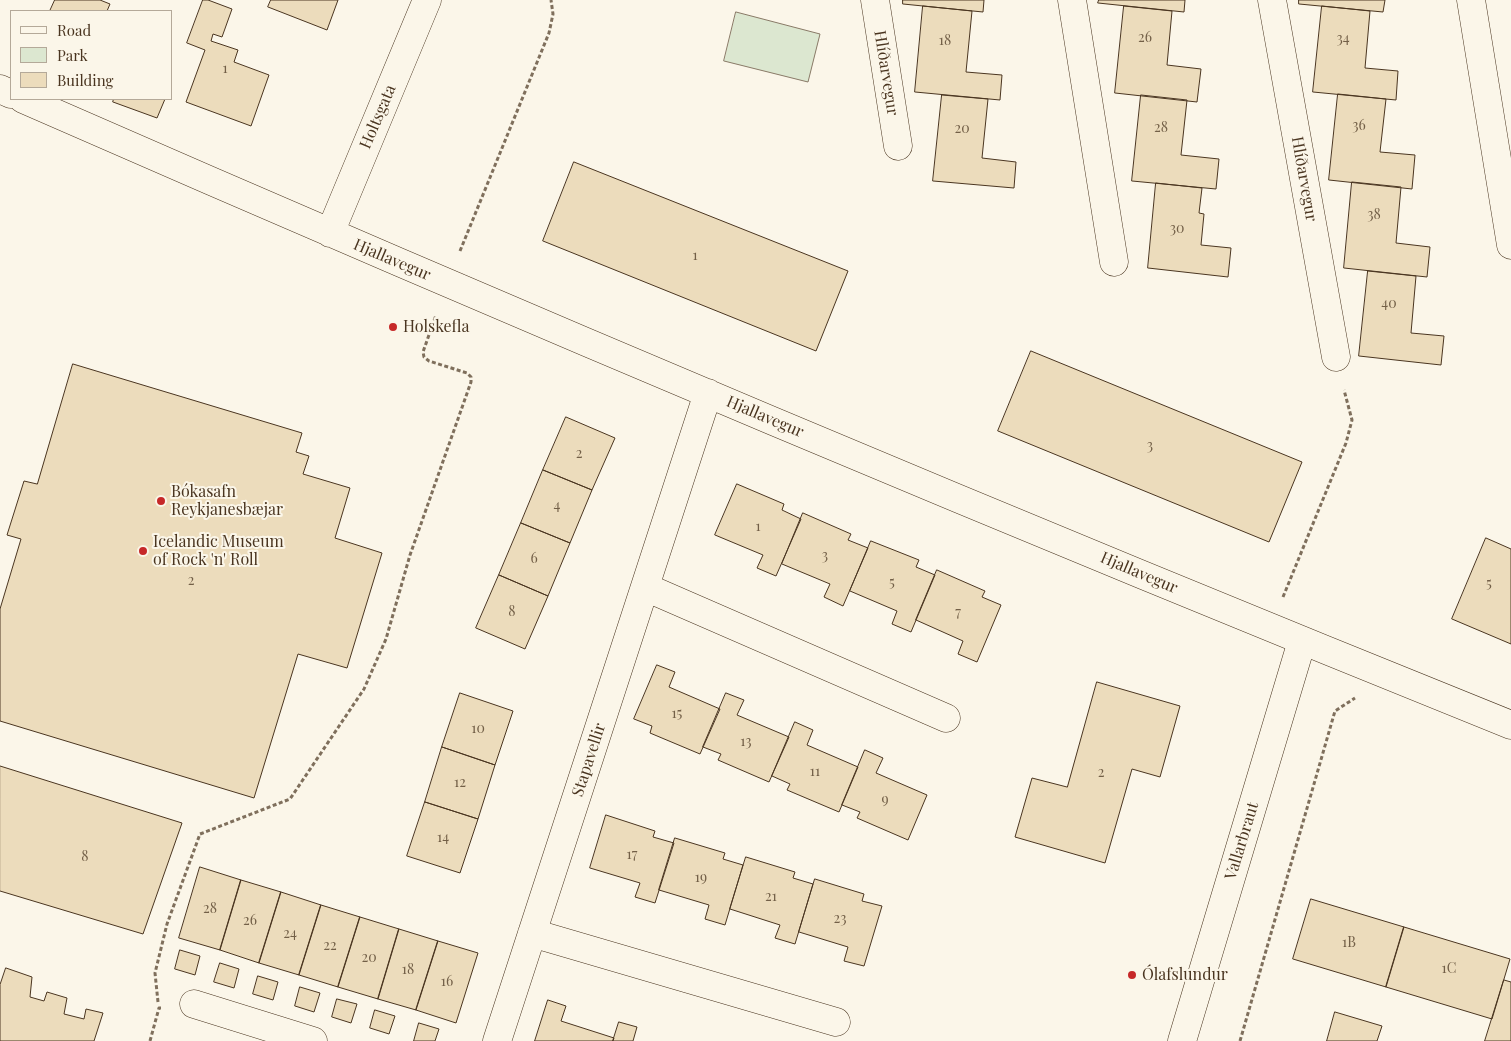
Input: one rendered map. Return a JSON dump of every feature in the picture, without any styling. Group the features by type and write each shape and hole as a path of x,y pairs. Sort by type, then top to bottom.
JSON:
{"street":[{"name":"Holtsgata","path":"330,233 427,0"},
{"name":"Hlíðarvegur","path":"875,0 898,146"},
{"path":"1072,0 1114,262"},
{"name":"Hlíðarvegur","path":"1272,0 1336,357"},
{"path":"1471,0 1511,245"},
{"name":"Hjallavegur","path":"25,100 330,233 708,393 1302,641 1511,724"},
{"name":"Stapavellir","path":"497,1041 708,393"},
{"path":"645,587 946,718"},
{"name":"Vallarbraut","path":"1182,1041 1302,641"},
{"path":"532,933 836,1022"},
{"path":"194,1004 312,1041"}],"path":[{"path":"159,1008 155,973 165,934 200,834 290,799 364,689 386,639 410,555 471,382 471,377 467,373 429,361 424,357 423,352 447,283 549,33 553,14 551,0"},
{"path":"1271,628 1346,443 1352,420 1336,357"},
{"path":"1240,1041 1336,711 1366,691 1375,670"}],"green space":[{"path":"736,12 820,34 808,82 724,61"}],"building":[{"path":"55,0 100,0 110,4 107,10 50,10"},
{"path":"203,0 232,9 222,37 213,34 211,41 238,50 234,62 269,75 251,126 186,102 205,50 187,43"},
{"path":"271,0 338,0 327,30 268,7"},
{"path":"903,0 984,0 983,12 903,4"},
{"path":"1099,0 1185,0 1184,12 1098,3"},
{"path":"1299,0 1385,0 1383,12 1299,4"},
{"path":"923,6 972,11 966,72 1002,75 1000,100 915,92"},
{"path":"1124,6 1172,11 1167,65 1201,69 1197,102 1115,93"},
{"path":"1322,6 1370,11 1365,68 1398,71 1396,100 1313,92"},
{"path":"1338,94 1386,99 1380,152 1415,155 1412,189 1329,180"},
{"path":"942,95 988,99 982,158 1016,162 1014,188 933,181"},
{"path":"1141,95 1187,100 1181,155 1219,159 1216,189 1132,181"},
{"path":"114,100 165,100 157,118 113,102"},
{"path":"574,162 848,271 816,351 543,241"},
{"path":"1352,182 1401,187 1396,243 1430,247 1427,277 1344,268"},
{"path":"1156,183 1202,188 1199,213 1204,214 1201,245 1231,248 1228,277 1148,268"},
{"path":"1368,271 1416,276 1411,333 1444,336 1441,365 1359,356"},
{"path":"1031,351 1302,462 1269,542 998,431"},
{"path":"73,364 302,433 296,452 309,456 303,474 350,488 335,538 382,553 347,668 298,654 254,798 0,721 0,609 21,539 7,535 24,481 37,484"},
{"path":"566,417 615,438 592,490 543,470"},
{"path":"543,470 592,490 570,543 521,523"},
{"path":"737,484 784,504 782,510 801,519 776,576 757,568 763,555 715,535"},
{"path":"803,513 851,534 848,540 868,548 843,606 824,597 830,584 782,564"},
{"path":"521,523 570,543 548,596 499,575"},
{"path":"1486,538 1511,549 1511,644 1452,619"},
{"path":"871,541 919,560 916,567 935,575 911,632 892,624 897,611 850,591"},
{"path":"937,570 985,591 982,597 1001,605 977,662 958,654 963,641 916,620"},
{"path":"499,575 548,596 525,649 476,628"},
{"path":"657,665 675,672 669,687 720,709 700,754 650,733 652,726 634,719"},
{"path":"1097,682 1180,706 1160,777 1132,769 1105,863 1015,837 1032,778 1067,787"},
{"path":"460,693 513,711 495,765 442,747"},
{"path":"726,693 744,700 737,715 789,737 769,782 718,760 721,754 703,747"},
{"path":"795,722 813,730 807,745 858,767 839,812 787,790 790,784 772,776"},
{"path":"442,747 495,765 478,819 425,802"},
{"path":"865,750 883,758 876,773 927,795 908,840 857,818 860,812 842,805"},
{"path":"0,766 182,823 143,934 0,891"},
{"path":"425,802 478,819 460,873 407,856"},
{"path":"606,815 655,831 653,837 674,843 655,903 635,897 640,883 590,868"},
{"path":"675,838 725,853 723,859 743,865 725,925 705,919 709,905 659,890"},
{"path":"746,857 795,872 793,878 813,884 795,944 775,938 780,925 730,909"},
{"path":"200,867 241,880 220,950 179,938"},
{"path":"815,879 864,894 862,901 882,906 864,966 844,961 848,947 799,932"},
{"path":"241,880 281,892 259,963 220,950"},
{"path":"281,892 321,905 299,975 259,963"},
{"path":"1311,899 1404,927 1386,987 1293,959"},
{"path":"321,905 360,917 338,987 299,975"},
{"path":"360,917 399,929 378,999 338,987"},
{"path":"1404,927 1510,959 1492,1019 1386,987"},
{"path":"399,929 438,941 416,1010 378,999"},
{"path":"438,941 478,953 456,1023 416,1010"},
{"path":"180,950 200,956 195,975 175,969"},
{"path":"220,963 239,969 234,988 214,982"},
{"path":"6,968 32,977 30,997 44,1001 47,992 67,998 64,1014 84,1019 86,1009 103,1013 94,1041 0,1041 0,985"},
{"path":"258,976 278,982 273,1000 253,994"},
{"path":"1504,980 1511,982 1511,1041 1485,1041"},
{"path":"300,987 320,993 314,1012 295,1006"},
{"path":"337,999 357,1004 351,1023 332,1017"},
{"path":"548,1000 566,1006 561,1021 614,1038 613,1041 535,1041"},
{"path":"375,1010 395,1016 389,1034 370,1028"},
{"path":"1335,1012 1382,1026 1377,1041 1327,1041"},
{"path":"619,1022 637,1027 633,1041 613,1041"},
{"path":"419,1023 439,1029 435,1041 414,1041"}],"place":[{"name":"Holskefla","path":"393,327"},
{"name":"Bókasafn Reykjanesbæjar","path":"161,501"},
{"name":"Icelandic Museum of Rock 'n' Roll","path":"143,551"},
{"name":"Ólafslundur","path":"1132,975"}]}
